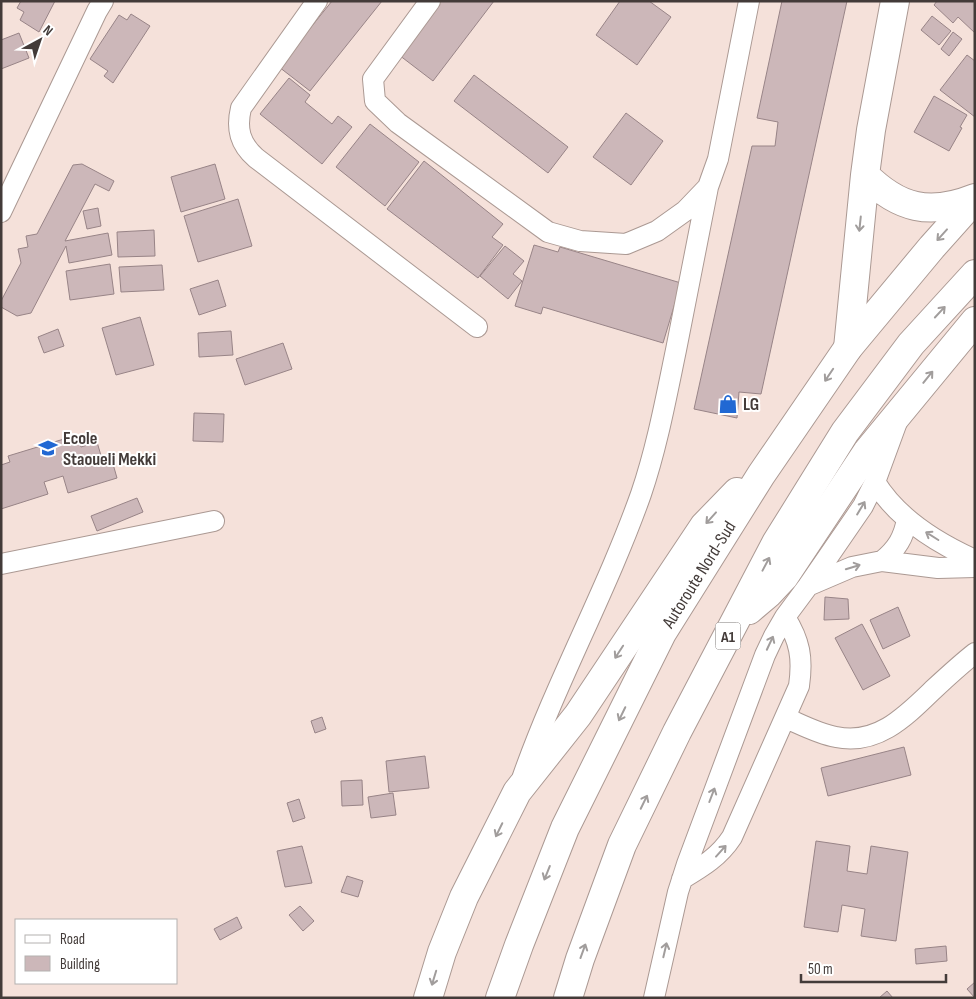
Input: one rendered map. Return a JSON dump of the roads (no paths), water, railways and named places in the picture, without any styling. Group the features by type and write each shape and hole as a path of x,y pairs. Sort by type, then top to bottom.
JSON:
{"main road":[{"path":"848,348 871,130 895,1"},
{"path":"865,175 880,190 897,200 916,206 937,208 975,198"},
{"name":"Autoroute Nord-Sud","path":"500,998 565,828 662,633 761,476 848,348 932,246 975,198"},
{"name":"A1","path":"568,998 622,846 678,732 776,543 845,432 911,344 975,274"},
{"path":"736,620 769,593 784,577 858,465 975,321"},
{"path":"428,998 442,952 464,897 517,792 578,715 704,526 739,490 761,476"}],"street":[{"path":"1,212 103,1"},
{"path":"317,1 241,108 238,119 242,141 256,158 477,327"},
{"path":"430,1 373,79 375,101 398,123 548,232 580,241 626,244 657,231 685,211 708,187"},
{"path":"517,792 539,733 621,546 642,493 654,454 708,187 718,159 749,1"},
{"path":"654,998 682,879 695,838 765,655 785,617 849,527 875,482 902,410"},
{"path":"875,482 893,507 908,519 963,555 975,560"},
{"path":"882,561 900,543 908,519"},
{"path":"1,564 214,522"},
{"path":"808,586 852,567 882,561 938,568 975,567"},
{"path":"682,879 715,858 724,850 732,838 799,686 802,668 800,650 794,633 785,617"},
{"path":"786,718 837,738 858,739 878,733 901,721 956,668 975,653"}],"place":[{"name":"LG","path":"728,404"},
{"name":"Ecole Staoueli Mekki","path":"48,448"}]}
